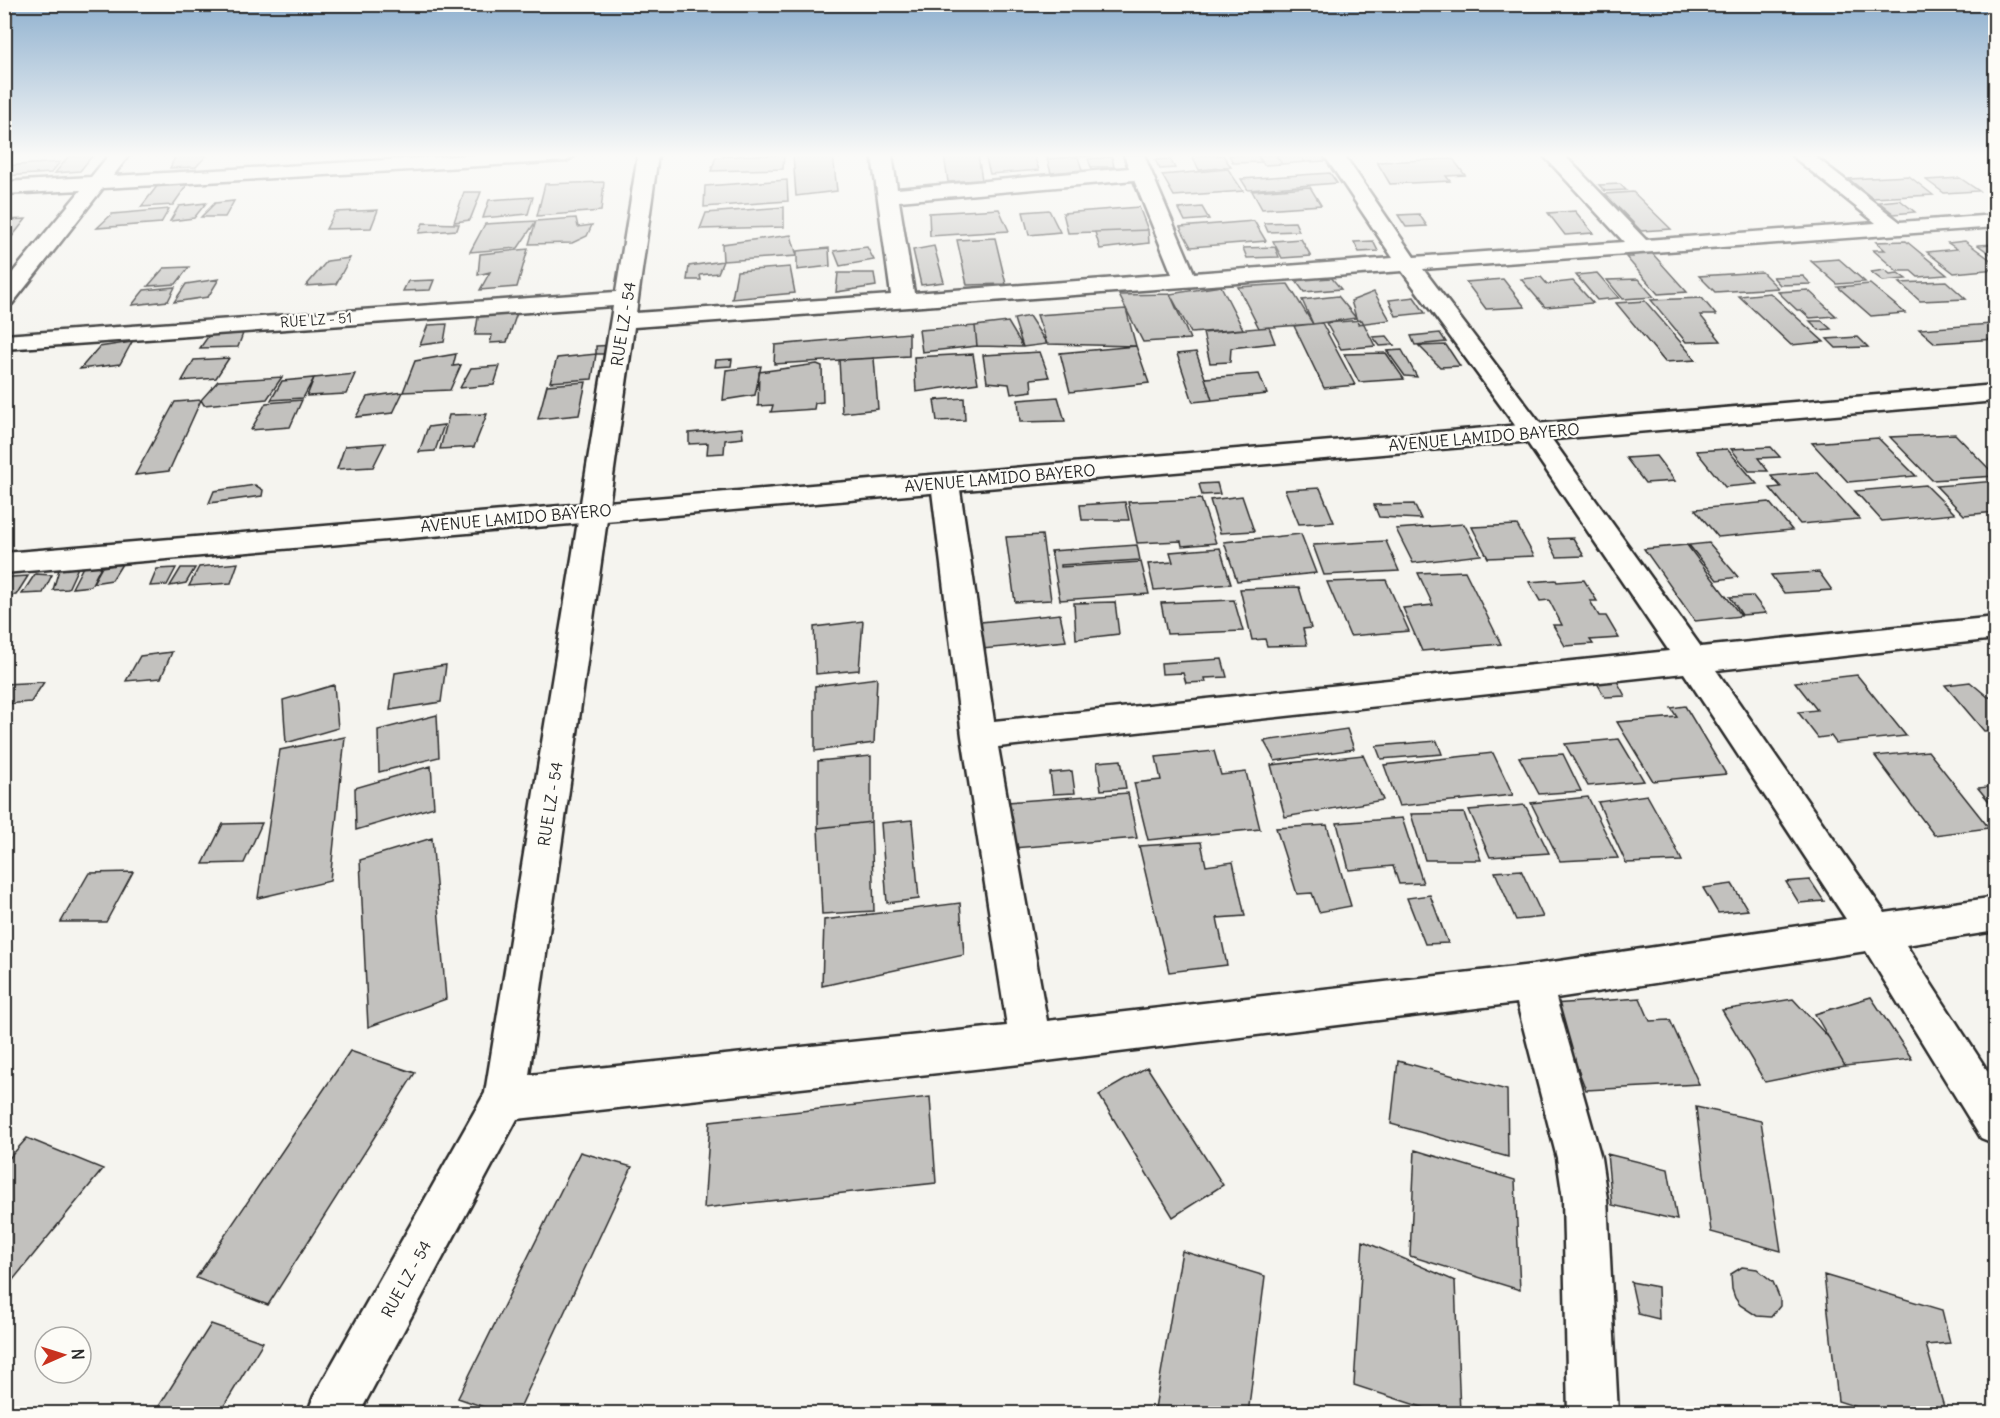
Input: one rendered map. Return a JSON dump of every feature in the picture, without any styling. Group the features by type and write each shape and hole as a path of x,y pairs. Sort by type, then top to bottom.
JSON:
{"street":[{"path":"4,299 66,221"},
{"name":"RUE LZ - 54","path":"332,1413 505,1099 638,221"},
{"path":"892,221 903,299"},
{"path":"1161,221 1185,279"},
{"path":"1379,221 1407,263 1534,432 1693,661 1876,932 1995,1123"},
{"path":"1617,221 1641,247"},
{"path":"1886,221 1894,228"},
{"name":"RUE LZ - 51","path":"4,342 625,309 903,299 1992,221"},
{"name":"AVENUE LAMIDO BAYERO","path":"4,563 1995,393"},
{"path":"945,483 979,736 1030,1043"},
{"path":"979,736 1995,628"},
{"path":"505,1099 1030,1043 1532,983 1995,914"},
{"path":"1532,983 1579,1158 1584,1189 1593,1413"}],"building":[{"path":"4,221 24,221 11,238 4,238"},
{"path":"104,221 162,221 161,223 97,228"},
{"path":"330,221 374,221 371,228 326,229"},
{"path":"536,221 577,221 578,227 592,225 587,236 572,243 529,244"},
{"path":"536,221 518,248 470,252 485,224"},
{"path":"703,221 784,221 784,227 700,229"},
{"path":"929,221 1005,221 1009,231 930,236"},
{"path":"1025,221 1055,221 1060,232 1029,235"},
{"path":"1065,221 1145,221 1148,230 1068,233"},
{"path":"1254,221 1266,241 1191,247 1180,227"},
{"path":"1402,221 1424,221 1427,226 1406,227"},
{"path":"1554,221 1583,221 1593,233 1565,235"},
{"path":"1631,221 1663,221 1671,229 1641,231"},
{"path":"1295,222 1299,231 1268,232 1264,223"},
{"path":"423,223 459,224 457,230 419,233"},
{"path":"1148,230 1149,243 1100,249 1095,232"},
{"path":"791,235 797,256 723,261 722,244"},
{"path":"995,238 1006,284 967,285 957,240"},
{"path":"1301,239 1311,256 1282,258 1273,241"},
{"path":"1373,241 1378,251 1359,252 1354,242"},
{"path":"1906,241 1947,275 1918,277 1911,271 1897,271 1873,250 1885,250 1876,242"},
{"path":"1965,241 1996,264 1996,269 1954,273 1927,252 1957,249 1948,243"},
{"path":"1993,244 1996,247 1996,258 1978,245"},
{"path":"934,246 944,282 921,285 913,250"},
{"path":"867,247 874,260 840,266 834,251"},
{"path":"1275,247 1279,257 1247,258 1243,248"},
{"path":"829,248 830,266 797,270 797,251"},
{"path":"528,249 517,287 480,290 490,272 478,275 480,254"},
{"path":"1651,252 1687,292 1658,294 1626,257 1633,257 1631,253"},
{"path":"350,258 336,284 306,286 327,261"},
{"path":"1839,259 1865,282 1837,284 1811,261"},
{"path":"723,261 718,273 700,275 701,280 687,280 689,266"},
{"path":"189,267 176,284 148,286 164,268"},
{"path":"790,267 795,293 732,299 737,271"},
{"path":"1885,270 1890,274 1898,273 1906,279 1883,281 1871,272"},
{"path":"1762,272 1778,288 1715,292 1699,276"},
{"path":"838,273 874,273 876,286 836,292"},
{"path":"1597,273 1619,298 1597,300 1576,275"},
{"path":"1330,276 1341,289 1304,292 1296,281"},
{"path":"1803,276 1811,284 1780,285 1773,277"},
{"path":"1541,277 1547,284 1573,281 1593,303 1545,307 1521,279"},
{"path":"219,279 208,297 174,302 186,284"},
{"path":"1503,279 1525,307 1486,309 1466,282"},
{"path":"1638,279 1654,297 1623,299 1607,280"},
{"path":"434,280 430,290 403,291 408,281"},
{"path":"1946,281 1966,299 1920,301 1900,283"},
{"path":"1288,284 1313,324 1259,328 1238,287"},
{"path":"1870,284 1905,313 1871,316 1838,287"},
{"path":"1221,286 1243,329 1191,333 1170,294"},
{"path":"175,287 168,301 132,305 144,290"},
{"path":"1808,290 1836,316 1810,318 1801,310 1797,310 1778,292"},
{"path":"1374,292 1390,320 1358,324 1351,301"},
{"path":"1770,293 1824,342 1791,345 1739,296"},
{"path":"1170,294 1190,339 1143,342 1119,295"},
{"path":"1338,296 1356,318 1313,324 1302,300"},
{"path":"1414,297 1425,313 1396,316 1389,300"},
{"path":"1702,298 1716,315 1700,315 1721,341 1686,342 1651,300"},
{"path":"1645,301 1696,360 1665,362 1616,303"},
{"path":"1126,309 1136,346 1047,344 1037,315"},
{"path":"518,310 507,342 490,343 492,335 475,335 479,312"},
{"path":"1029,316 1047,344 1023,347 1014,319"},
{"path":"1362,320 1375,346 1341,349 1326,323"},
{"path":"1810,321 1822,321 1831,329 1819,330"},
{"path":"1008,322 1023,347 977,346 975,326"},
{"path":"1322,323 1355,385 1324,388 1294,326"},
{"path":"447,324 444,342 420,345 428,325"},
{"path":"1992,324 1996,327 1996,339 1935,343 1919,329"},
{"path":"975,326 977,346 922,352 919,330"},
{"path":"1269,327 1275,343 1231,348 1230,362 1210,363 1203,333"},
{"path":"245,328 238,347 200,348 212,331"},
{"path":"909,333 909,356 774,364 775,345"},
{"path":"1440,333 1446,342 1415,345 1411,336"},
{"path":"1387,336 1394,345 1380,346 1373,337"},
{"path":"1858,337 1868,347 1836,348 1827,339"},
{"path":"132,342 120,364 80,369 99,347"},
{"path":"616,345 610,354 596,354 596,346"},
{"path":"1446,345 1460,366 1440,367 1419,346"},
{"path":"1136,346 1149,383 1070,392 1060,353"},
{"path":"1402,350 1417,377 1405,376 1387,351"},
{"path":"1040,352 1049,377 1031,379 1032,391 1011,394 1009,384 987,382 983,355"},
{"path":"1196,352 1212,400 1193,402 1177,354"},
{"path":"1386,353 1404,379 1359,382 1344,354"},
{"path":"456,354 453,366 461,365 450,390 403,392 415,361"},
{"path":"596,354 592,379 550,382 557,358"},
{"path":"973,354 978,383 916,392 914,357"},
{"path":"229,358 216,378 182,381 194,360"},
{"path":"874,358 878,409 842,413 839,360"},
{"path":"732,359 731,366 715,367 716,360"},
{"path":"817,364 822,366 823,402 815,403 814,409 771,412 773,405 758,406 759,372"},
{"path":"500,366 494,385 460,388 471,368"},
{"path":"761,366 755,395 723,400 726,370"},
{"path":"355,374 346,394 307,396 314,378"},
{"path":"1259,374 1267,394 1212,400 1205,378"},
{"path":"282,377 267,399 204,405 201,400 218,381"},
{"path":"314,378 303,398 271,400 282,381"},
{"path":"586,382 579,415 538,419 547,385"},
{"path":"403,392 393,413 356,417 367,397"},
{"path":"1058,397 1065,421 1020,422 1018,400"},
{"path":"964,398 965,420 937,421 934,400"},
{"path":"201,400 169,471 135,475 175,402"},
{"path":"302,400 290,427 251,430 266,403"},
{"path":"487,414 474,447 440,449 449,415"},
{"path":"444,425 435,451 419,452 428,427"},
{"path":"742,428 743,438 725,440 724,453 707,454 708,443 689,444 689,433"},
{"path":"1955,434 1996,476 1932,480 1890,437"},
{"path":"1878,438 1916,476 1848,482 1812,443"},
{"path":"385,443 373,467 337,469 345,446"},
{"path":"1771,447 1780,457 1758,458 1768,471 1749,471 1731,449"},
{"path":"1727,449 1757,484 1725,487 1696,451"},
{"path":"1656,456 1675,481 1645,483 1626,458"},
{"path":"1817,472 1860,519 1800,524 1770,488 1781,487 1771,476"},
{"path":"1996,481 1996,512 1964,515 1936,486"},
{"path":"1217,483 1220,494 1202,495 1199,484"},
{"path":"255,485 263,490 262,496 209,503 214,491"},
{"path":"1926,485 1955,514 1882,521 1855,491"},
{"path":"1320,488 1334,522 1299,524 1285,490"},
{"path":"1242,496 1254,531 1220,533 1210,500"},
{"path":"1201,499 1216,543 1182,546 1181,541 1137,543 1128,502"},
{"path":"1125,502 1129,520 1082,520 1080,505"},
{"path":"1769,502 1792,530 1718,537 1695,509"},
{"path":"1414,504 1421,519 1379,517 1374,505"},
{"path":"1464,524 1481,555 1413,563 1396,529"},
{"path":"1517,525 1534,556 1488,558 1472,527"},
{"path":"1301,534 1316,573 1237,581 1224,542"},
{"path":"1042,535 1051,600 1015,602 1006,537"},
{"path":"1573,538 1584,556 1557,557 1548,539"},
{"path":"1386,541 1399,571 1324,575 1313,545"},
{"path":"1709,543 1738,577 1717,580 1689,545"},
{"path":"1137,545 1140,560 1061,565 1061,567 1141,562 1149,594 1060,600 1051,551"},
{"path":"1687,545 1741,616 1695,621 1644,549"},
{"path":"1220,548 1231,584 1154,590 1148,564 1173,562 1170,552"},
{"path":"104,560 91,586 72,588 86,561"},
{"path":"80,563 68,589 53,590 60,566"},
{"path":"238,563 231,583 189,586 199,567"},
{"path":"122,564 112,580 93,583 102,567"},
{"path":"176,568 167,585 150,586 157,569"},
{"path":"181,568 195,568 186,583 170,586"},
{"path":"1465,571 1501,644 1422,651 1403,608 1433,605 1418,573"},
{"path":"1819,572 1832,590 1784,593 1771,575"},
{"path":"35,574 52,575 43,593 22,594"},
{"path":"28,576 16,595 4,596 4,589 11,577"},
{"path":"1386,580 1409,631 1350,636 1327,582"},
{"path":"1556,580 1557,582 1584,580 1597,601 1590,601 1599,616 1606,616 1619,638 1590,640 1593,644 1565,646 1553,625 1562,625 1549,600 1540,601 1529,582"},
{"path":"1299,587 1311,628 1303,629 1307,645 1267,646 1265,639 1252,640 1240,589"},
{"path":"1753,596 1766,613 1742,615 1730,597"},
{"path":"1234,600 1243,631 1167,634 1161,603"},
{"path":"1115,602 1119,634 1076,639 1074,603"},
{"path":"1060,614 1066,641 982,649 981,622"},
{"path":"863,621 859,670 816,674 814,627"},
{"path":"172,652 161,678 126,681 140,656"},
{"path":"1222,659 1227,677 1205,678 1206,682 1186,683 1183,673 1162,674 1161,663"},
{"path":"446,665 441,702 390,710 395,673"},
{"path":"1857,675 1906,736 1836,743 1831,736 1818,738 1798,712 1817,710 1795,682"},
{"path":"877,678 874,743 815,751 815,686"},
{"path":"1617,681 1625,696 1605,697 1597,683"},
{"path":"44,682 31,702 4,704 4,684"},
{"path":"1970,682 1988,697 1996,697 1996,730 1984,731 1945,685"},
{"path":"334,685 338,728 286,743 283,700"},
{"path":"1685,706 1726,774 1653,781 1617,722 1677,717 1671,708"},
{"path":"437,715 439,757 379,772 378,730"},
{"path":"1347,729 1354,749 1275,761 1264,741"},
{"path":"345,737 330,881 258,898 280,750"},
{"path":"1619,739 1644,781 1588,786 1565,744"},
{"path":"1437,741 1442,754 1381,759 1376,746"},
{"path":"1214,751 1221,775 1246,772 1260,829 1148,840 1134,783 1161,780 1156,757"},
{"path":"1928,751 1989,828 1934,835 1875,756"},
{"path":"1493,753 1513,795 1399,806 1384,765"},
{"path":"1563,754 1581,791 1539,794 1519,757"},
{"path":"1363,755 1383,800 1285,817 1271,765"},
{"path":"871,756 871,822 818,828 818,761"},
{"path":"1121,760 1126,788 1101,790 1097,762"},
{"path":"431,766 434,807 356,830 355,788"},
{"path":"1072,771 1075,793 1053,794 1050,773"},
{"path":"1996,786 1996,810 1978,788"},
{"path":"1128,793 1137,838 1013,848 1007,802"},
{"path":"1647,795 1682,861 1626,863 1598,802"},
{"path":"1588,797 1618,858 1560,861 1531,803"},
{"path":"1525,805 1549,853 1490,857 1469,810"},
{"path":"1464,813 1481,860 1425,860 1411,814"},
{"path":"1402,818 1423,883 1399,884 1393,866 1349,870 1337,823"},
{"path":"912,820 919,899 887,903 881,823"},
{"path":"871,822 874,911 822,914 818,828"},
{"path":"262,823 244,863 203,864 223,824"},
{"path":"1327,825 1351,906 1319,912 1312,893 1297,894 1276,828"},
{"path":"432,838 446,999 368,1027 360,860"},
{"path":"1201,842 1206,866 1233,862 1245,916 1217,918 1227,965 1169,972 1139,846"},
{"path":"1521,870 1543,917 1516,920 1495,872"},
{"path":"133,872 106,922 61,922 89,873"},
{"path":"1810,880 1824,901 1799,903 1786,882"},
{"path":"1732,884 1748,910 1718,913 1703,888"},
{"path":"1430,895 1448,943 1425,944 1407,898"},
{"path":"960,903 964,955 822,986 824,920"},
{"path":"1871,997 1912,1059 1845,1066 1815,1014"},
{"path":"1640,998 1650,1021 1670,1020 1699,1084 1586,1090 1552,1004"},
{"path":"1793,999 1829,1038 1845,1066 1765,1082 1722,1010"},
{"path":"350,1051 415,1073 268,1305 196,1278"},
{"path":"1398,1061 1507,1090 1508,1157 1391,1124"},
{"path":"1147,1067 1223,1185 1173,1217 1099,1095"},
{"path":"930,1097 936,1183 704,1208 710,1121"},
{"path":"1696,1107 1761,1121 1781,1251 1711,1232"},
{"path":"27,1138 103,1169 4,1291 4,1164"},
{"path":"1415,1150 1515,1180 1520,1290 1410,1256"},
{"path":"580,1152 632,1167 517,1414 504,1414 458,1398"},
{"path":"1607,1154 1668,1169 1677,1220 1612,1205"},
{"path":"1363,1241 1455,1281 1460,1414 1443,1414 1354,1385"},
{"path":"1182,1251 1265,1276 1248,1414 1154,1414"},
{"path":"1742,1267 1757,1269 1773,1282 1780,1299 1780,1306 1771,1317 1757,1316 1740,1305 1735,1298 1731,1274"},
{"path":"1824,1275 1942,1310 1950,1343 1926,1345 1946,1414 1879,1414 1838,1401"},
{"path":"1631,1282 1658,1287 1659,1319 1638,1314"},
{"path":"211,1324 263,1342 219,1414 154,1414"}]}
